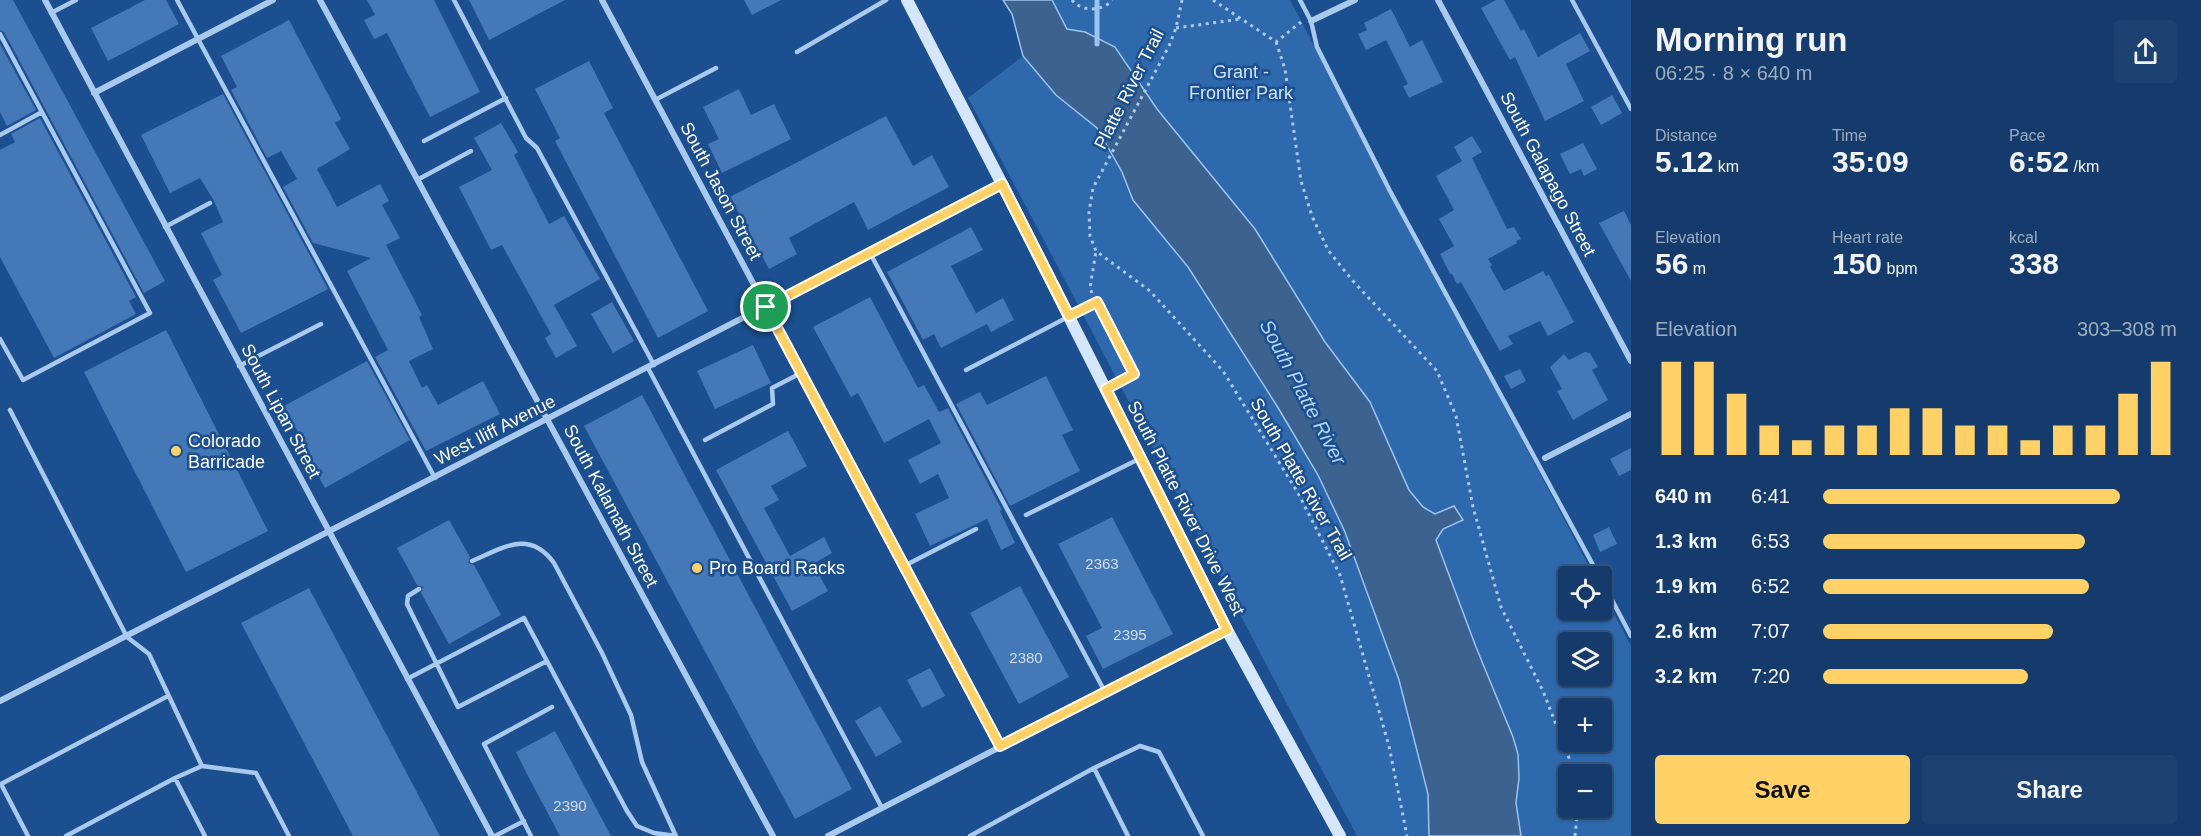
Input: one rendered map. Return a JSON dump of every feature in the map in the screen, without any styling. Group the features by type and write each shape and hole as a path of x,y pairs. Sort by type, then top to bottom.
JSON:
{"street":[{"name":"South Lipan Street","path":"45,0 328,533 494,836"},
{"path":"94,93 273,0"},
{"name":"South Kalamath Street","path":"320,0 773,836"},
{"name":"South Jason Street","path":"602,0 1000,746"},
{"name":"South Platte River Drive West","path":"907,0 1227,630 1340,836"},
{"path":"1311,21 1355,0"},
{"name":"South Galapago Street","path":"1438,0 1631,361"},
{"name":"West Iliff Avenue","path":"0,701 1002,184"},
{"path":"1545,458 1631,414"},
{"path":"828,836 1227,630"}],"lane":[{"path":"51,13 76,0"},
{"path":"177,0 435,478"},
{"path":"454,0 526,138 537,148 882,808"},
{"path":"797,52 886,0"},
{"path":"1300,0 1311,21 1317,48 1390,191 1594,566"},
{"path":"1572,0 1631,109"},
{"path":"0,34 150,313 23,380 0,339"},
{"path":"655,100 716,68"},
{"path":"424,141 506,98"},
{"path":"0,135 42,112"},
{"path":"417,180 471,151"},
{"path":"165,227 210,203"},
{"path":"870,253 1105,692"},
{"path":"966,370 1097,302 1134,374 1106,389"},
{"path":"239,366 321,324"},
{"path":"705,440 773,404 772,388 801,373"},
{"path":"10,410 127,637 149,654 202,766"},
{"path":"1026,515 1140,458"},
{"path":"904,566 976,529"},
{"path":"472,561 507,546 520,544 535,544 546,551 602,653 631,715 642,762 676,835"},
{"path":"419,589 408,596 407,604 458,707 547,661"},
{"path":"1612,600 1631,636"},
{"path":"407,679 524,618 627,811 638,826 654,833 676,835"},
{"path":"28,836 1,784 168,696"},
{"path":"531,836 484,744 552,707"},
{"path":"970,836 1094,768 1140,746 1160,752 1203,836"},
{"path":"66,836 202,766 256,773 289,836"},
{"path":"1094,768 1128,836"},
{"path":"175,778 205,836"},
{"path":"494,836 524,821"}],"path":[{"path":"1072,0 1081,8 1089,9 1104,6 1112,0"},
{"name":"Platte River Trail","path":"1096,251 1090,236 1089,212 1092,188 1169,46 1176,28 1182,0"},
{"path":"1214,0 1276,42 1285,69 1301,181 1312,216 1328,250 1352,280 1437,371 1456,416 1473,507 1501,607 1543,691 1570,764"},
{"path":"1176,28 1241,19"},
{"path":"1276,42 1303,21 1311,21"},
{"path":"1096,251 1090,288 1097,302"},
{"name":"South Platte River Trail","path":"1096,251 1150,291 1223,371 1298,493 1340,575 1389,746 1407,836"},
{"path":"1575,836 1577,818"}],"green space":[{"name":"Grant - Frontier Park","path":"1052,0 1290,0 1589,566 1558,566 1558,620 1612,620 1612,610 1631,646 1631,836 1521,836 1516,803 1519,778 1494,689 1436,540 1443,529 1463,519 1454,506 1435,514 1423,507 1409,490 1370,402 1325,342 1255,229 1157,109 1115,47 1085,32 1067,29"},
{"path":"1023,56 1056,95 1097,128 1122,172 1133,200 1188,267 1277,406 1318,475 1345,532 1399,680 1428,794 1429,836 1357,836 968,98"}],"water":[{"name":"South Platte River","path":"1003,0 1052,0 1067,29 1085,32 1115,47 1157,109 1255,229 1325,342 1370,402 1409,490 1423,507 1435,514 1454,506 1463,520 1443,529 1436,540 1518,754 1519,778 1516,803 1521,836 1429,836 1428,794 1399,680 1345,532 1318,475 1277,406 1188,267 1133,200 1122,172 1097,128 1056,95 1023,56 1012,14"}],"building":[{"path":"0,0 13,0 165,281 144,293 4,32 0,30"},
{"path":"145,0 166,0 179,24 108,61 91,28"},
{"path":"367,0 434,0 480,92 430,117 387,33 374,39 364,20 375,15"},
{"path":"469,0 565,0 489,40"},
{"path":"744,0 781,0 752,15"},
{"path":"1496,0 1504,0 1521,31 1524,29 1538,57 1580,33 1590,51 1566,64 1584,101 1545,121 1515,57 1510,60 1481,8"},
{"path":"1391,9 1410,47 1422,40 1443,82 1409,98 1403,86 1408,84 1386,40 1366,50 1358,34 1367,30 1364,23"},
{"path":"289,20 341,119 335,123 350,149 317,169 337,207 380,184 389,201 382,205 400,238 386,245 422,315 419,317 433,349 409,361 422,388 427,385 438,405 483,381 500,414 426,451 375,357 388,350 347,271 371,258 313,243 283,187 297,179 281,151 267,158 231,90 237,87 221,56"},
{"path":"0,44 36,110 7,126 0,112"},
{"path":"589,61 613,108 604,113 708,311 658,338 555,141 560,138 535,89"},
{"path":"739,89 751,115 774,104 791,139 722,173 708,144 719,139 703,107"},
{"path":"223,94 328,289 241,333 213,280 222,275 201,233 223,222 214,201 200,178 170,193 141,135"},
{"path":"1612,95 1622,113 1601,125 1591,107"},
{"path":"886,116 913,166 932,155 949,187 868,230 854,202 789,238 797,254 769,269 730,197"},
{"path":"40,118 136,297 129,301 136,314 54,358 0,257 0,150 15,142 11,134"},
{"path":"501,123 518,152 514,155 549,224 564,216 600,279 554,305 577,346 556,358 545,338 551,334 502,245 491,250 459,187 492,170 474,138"},
{"path":"1472,136 1482,152 1472,158 1507,229 1514,227 1521,239 1488,259 1492,265 1490,267 1504,291 1543,271 1546,276 1549,275 1574,322 1548,336 1540,321 1508,336 1513,344 1500,351 1461,282 1457,284 1440,254 1454,246 1439,219 1454,210 1436,176 1462,161 1454,147"},
{"path":"1583,143 1597,169 1584,176 1581,169 1570,174 1560,154"},
{"path":"1624,211 1631,225 1631,281 1599,223"},
{"path":"971,227 983,250 951,266 976,313 1003,298 1014,320 991,332 987,324 941,348 934,334 923,340 887,272"},
{"path":"870,297 918,388 924,385 939,412 948,408 1002,510 1000,511 1015,543 1001,550 987,519 930,546 915,514 949,498 938,474 920,484 908,460 941,443 929,419 884,443 858,393 851,397 813,327"},
{"path":"612,302 634,341 613,353 591,314"},
{"name":"Colorado Barricade","path":"166,330 268,531 186,572 84,372"},
{"path":"753,345 771,383 715,409 697,371"},
{"path":"1585,352 1590,353 1598,367 1592,370 1608,400 1573,420 1557,391 1562,389 1550,367 1564,354 1569,360"},
{"path":"367,361 410,440 325,488 301,445 304,443 284,406"},
{"path":"1520,369 1526,381 1511,389 1504,376"},
{"path":"1046,376 1073,430 1062,435 1080,471 1010,506 956,404 980,392 987,405"},
{"path":"642,395 852,789 795,819 584,426"},
{"path":"788,431 807,466 771,486 779,500 764,508 790,556 824,537 832,553 813,564 828,591 792,611 716,470"},
{"path":"1631,448 1631,470 1619,476 1610,459"},
{"path":"1112,517 1173,634 1103,669 1086,636 1102,628 1058,544"},
{"path":"449,520 470,557 468,563 474,565 501,615 449,644 421,593 423,587 417,585 397,548"},
{"path":"1609,527 1617,544 1600,552 1593,535"},
{"path":"1020,586 1069,677 1019,704 970,613"},
{"path":"309,588 440,836 353,836 241,623"},
{"path":"930,668 945,696 922,708 907,680"},
{"path":"880,706 902,742 876,757 855,721"},
{"path":"555,731 611,836 560,836 529,778 516,752"}],"waterway":[{"path":"1097,0 1097,44"}],"place":[{"name":"Colorado Barricade","path":"176,451"},
{"name":"Pro Board Racks","path":"697,568"}],"route":[{"path":"1002,184 1069,316 1097,302 1134,374 1106,389 1227,630 1000,746 766,307 1002,184"}]}
